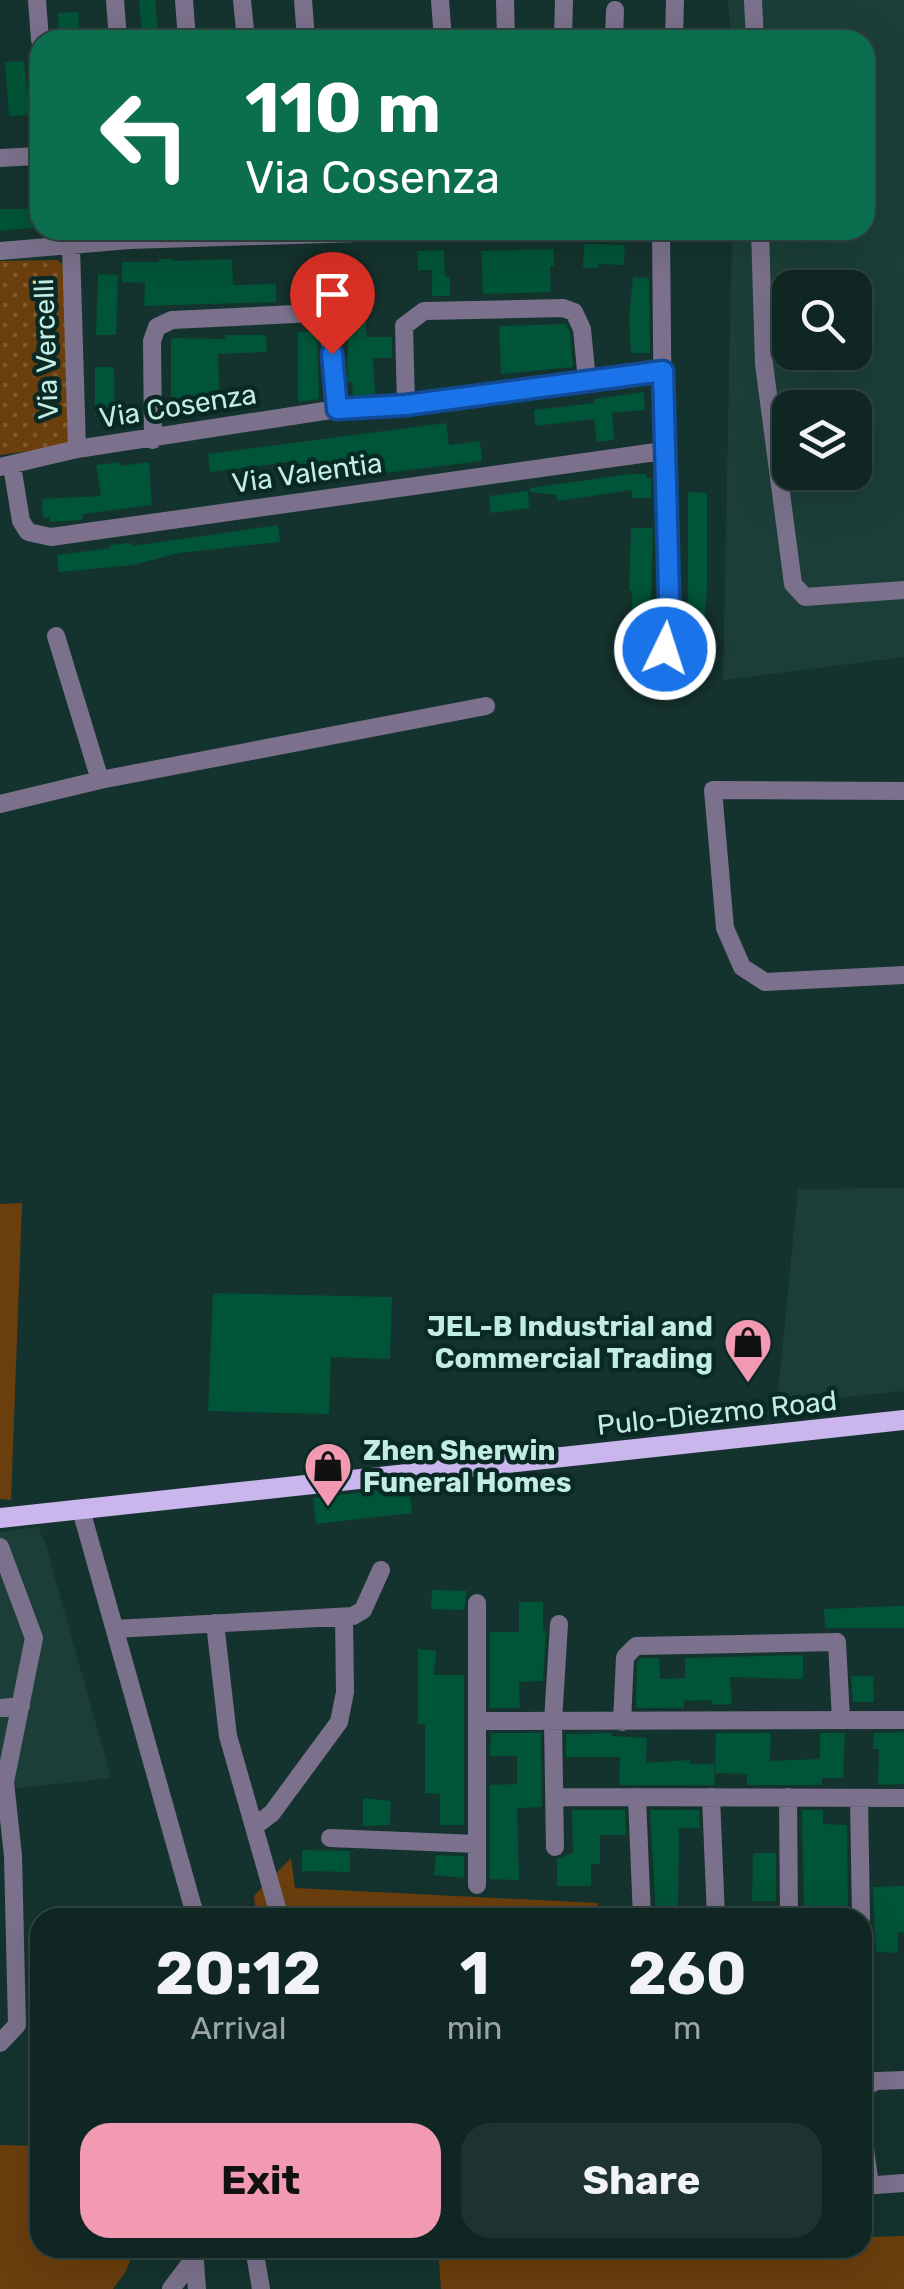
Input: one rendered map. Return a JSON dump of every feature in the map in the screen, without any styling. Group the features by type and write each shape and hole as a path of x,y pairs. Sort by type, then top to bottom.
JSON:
{"main road":[{"name":"Pulo-Diezmo Road","path":"0,1518 904,1420"}],"street":[{"path":"36,0 39,30"},
{"path":"115,0 117,30"},
{"path":"184,0 186,30"},
{"path":"242,0 245,30"},
{"path":"303,0 305,30"},
{"path":"440,0 442,30"},
{"path":"505,0 506,30"},
{"path":"563,30 564,0"},
{"path":"674,0 674,30"},
{"path":"753,0 754,30"},
{"path":"614,30 615,10"},
{"path":"0,158 30,156"},
{"path":"0,251 71,247 105,240"},
{"path":"633,661 665,649 670,633 661,240"},
{"path":"760,240 764,364 793,584 805,596 904,590"},
{"name":"Via Vercelli","path":"71,247 77,449"},
{"path":"406,405 404,326 424,311 564,308 574,312 582,329 587,381"},
{"path":"153,440 152,341 157,327 172,320 315,313 329,327 337,409"},
{"name":"Via Cosenza","path":"6,466 77,449 337,409 406,405 663,371"},
{"name":"Via Valentia","path":"6,466 21,521 28,532 51,537 663,451"},
{"path":"56,636 100,780"},
{"path":"1,799 486,706"},
{"path":"904,790 713,790 726,928 742,967 765,982 904,975"},
{"path":"80,1510 193,1908"},
{"path":"0,1547 34,1638 5,1782 18,2024 0,2043"},
{"path":"115,1628 344,1618 363,1610 381,1570"},
{"path":"477,1885 478,1603"},
{"path":"255,1826 272,1814 339,1722 345,1692 344,1618"},
{"path":"215,1624 228,1736 277,1908"},
{"path":"555,1847 553,1721 559,1624"},
{"path":"622,1722 625,1657 636,1646 837,1642 841,1720"},
{"path":"0,1708 21,1706"},
{"path":"477,1721 904,1720"},
{"path":"637,1797 642,1908"},
{"path":"711,1797 716,1908"},
{"path":"554,1798 904,1798"},
{"path":"788,1798 788,1908"},
{"path":"860,1798 861,1908"},
{"path":"330,1838 477,1844"},
{"path":"872,2084 904,2080"},
{"path":"872,2186 904,2183"},
{"path":"171,2289 190,2258"},
{"path":"195,2258 198,2289"},
{"path":"256,2258 261,2289"}],"shaded area":[{"path":"728,0 904,0 904,657 723,680 732,240 875,240 875,30 730,30"},
{"path":"58,260 65,268 71,445 0,455 0,261"},
{"path":"904,1188 904,1391 777,1404 798,1189"},
{"path":"22,1203 11,1500 0,1499 0,1204"},
{"path":"38,1527 111,1778 0,1790 0,1532"},
{"path":"291,1858 295,1888 598,1903 598,1908 255,1908 254,1896"},
{"path":"0,2145 30,2146 30,2258 131,2258 113,2289 0,2289"},
{"path":"904,2236 904,2289 441,2289 439,2258 872,2258 872,2237"}],"building":[{"path":"139,0 155,0 158,30 142,30"},
{"path":"78,12 79,30 59,30 58,13"},
{"path":"24,61 30,115 9,116 5,62"},
{"path":"0,209 30,209 30,228 0,231"},
{"path":"584,244 625,245 624,265 583,268"},
{"path":"554,249 551,292 483,294 481,251"},
{"path":"444,250 450,296 432,296 432,270 418,270 417,251"},
{"path":"232,259 233,285 276,284 276,302 144,306 145,283 122,282 122,262"},
{"path":"98,274 118,275 116,335 96,335"},
{"path":"633,277 649,278 650,353 631,353"},
{"path":"349,309 366,309 366,337 392,337 392,358 373,358 375,394 353,396 352,382 347,382"},
{"path":"566,324 573,367 501,374 499,326"},
{"path":"298,332 317,333 319,399 298,402"},
{"path":"225,335 266,335 267,352 218,354 220,403 190,404 190,412 171,411 171,338 225,339"},
{"path":"95,367 114,367 115,419 98,419 95,414"},
{"path":"644,392 645,410 612,413 614,440 597,442 594,419 535,426 534,410"},
{"path":"446,423 449,445 480,441 482,461 295,484 291,462 210,472 208,454"},
{"path":"121,462 121,466 149,462 152,505 83,514 82,520 50,522 50,517 43,518 42,499 101,496 96,465"},
{"path":"630,474 652,478 651,498 632,498 632,490 558,501 556,495 530,492 530,488"},
{"path":"528,491 529,508 491,513 489,496"},
{"path":"688,492 707,493 707,589 702,649 684,649 688,612"},
{"path":"278,525 280,542 179,553 133,565 59,572 57,555"},
{"path":"631,528 653,528 650,636 632,637"},
{"path":"213,1293 392,1297 390,1359 331,1357 329,1414 208,1411"},
{"path":"409,1487 412,1513 316,1524 313,1498"},
{"path":"432,1590 467,1591 464,1610 431,1609"},
{"path":"519,1602 543,1602 543,1681 519,1682 520,1708 490,1708 490,1632 519,1632"},
{"path":"904,1606 904,1628 825,1628 824,1609"},
{"path":"418,1649 436,1651 434,1675 464,1675 464,1825 440,1825 440,1794 425,1793 425,1724 418,1724"},
{"path":"803,1655 803,1679 730,1677 732,1704 684,1701 684,1708 636,1708 637,1662 641,1658 659,1658 660,1679 685,1678 685,1658"},
{"path":"851,1676 873,1676 874,1702 853,1702"},
{"path":"904,1732 904,1784 878,1785 879,1749 873,1749 874,1733"},
{"path":"491,1733 541,1733 542,1807 517,1808 519,1880 490,1879 490,1785 517,1784 517,1756 490,1756"},
{"path":"612,1733 647,1738 646,1763 690,1760 690,1764 714,1764 715,1785 619,1785 620,1757 566,1757 566,1734"},
{"path":"716,1733 771,1733 770,1761 820,1759 820,1733 845,1733 843,1778 822,1778 822,1785 747,1785 747,1774 715,1773"},
{"path":"363,1798 391,1801 390,1825 363,1826"},
{"path":"572,1810 625,1810 626,1835 600,1835 600,1864 591,1864 591,1886 557,1886 557,1859 573,1853"},
{"path":"650,1810 699,1810 700,1828 679,1828 678,1908 655,1908"},
{"path":"802,1810 823,1810 823,1824 847,1825 848,1906 804,1908"},
{"path":"302,1850 350,1851 350,1872 302,1871"},
{"path":"753,1853 776,1853 776,1901 752,1901"},
{"path":"436,1855 464,1856 464,1878 434,1875"},
{"path":"904,1886 904,1933 898,1932 898,1953 876,1952 873,1887"}],"place":[{"name":"JEL-B Industrial and Commercial Trading","path":"748,1384"},
{"name":"Zhen Sherwin Funeral Homes","path":"328,1508"}],"route":[{"path":"332,354 337,409 406,405 663,371 670,633 665,649"}]}
